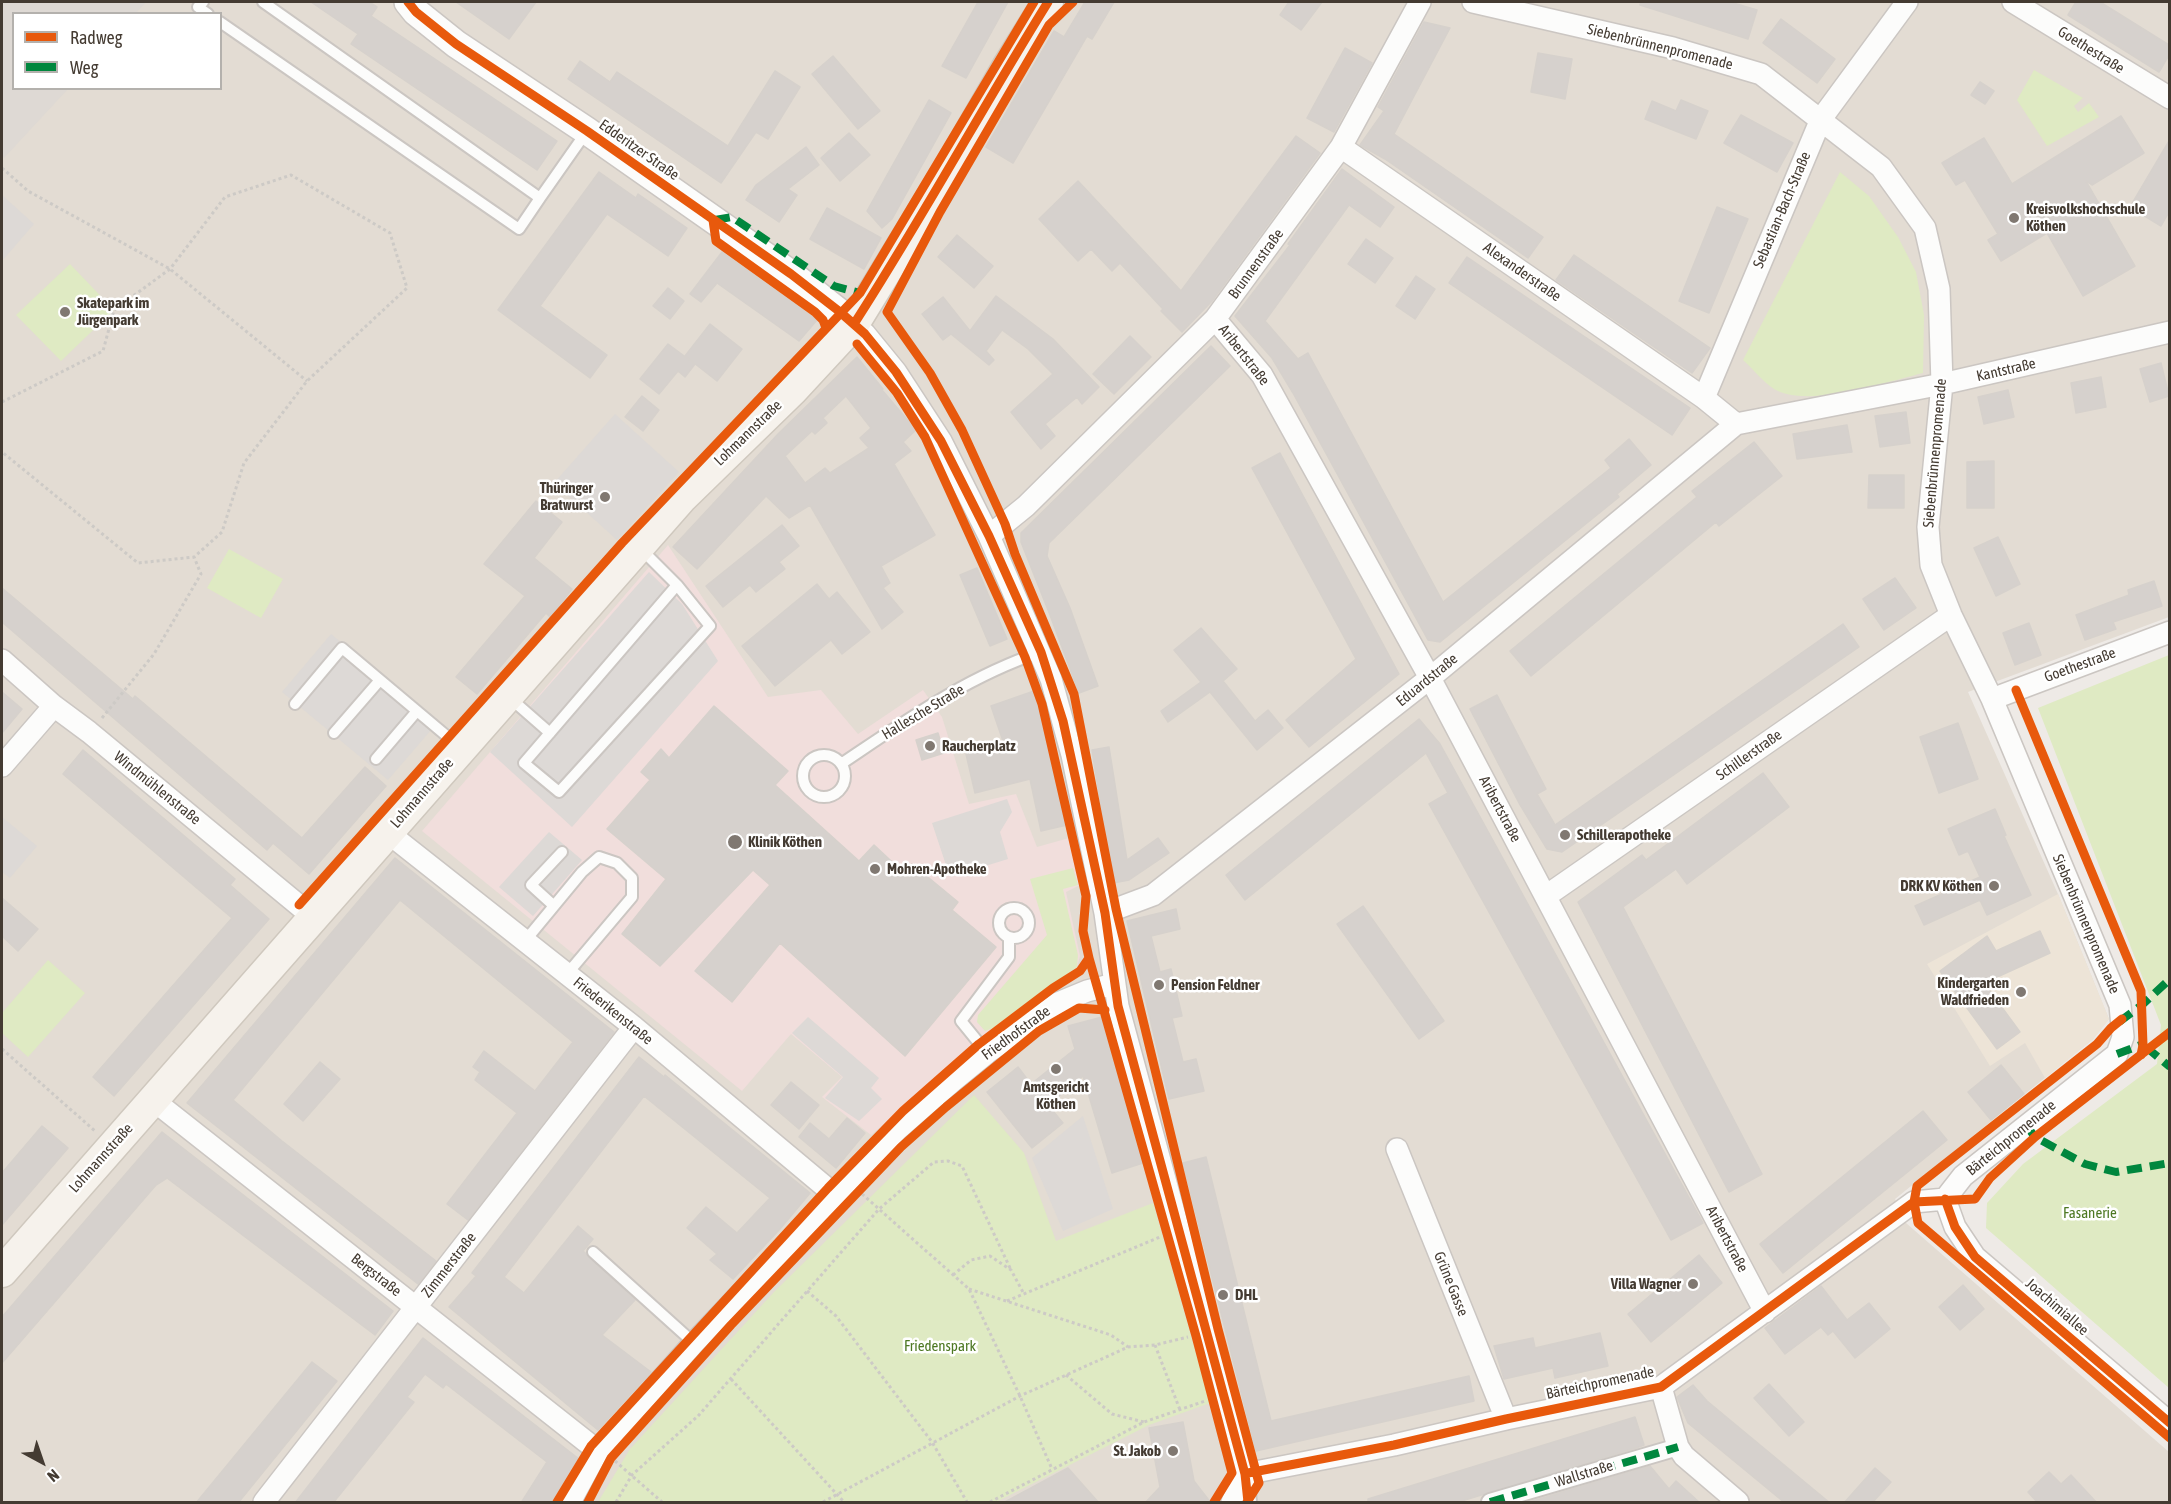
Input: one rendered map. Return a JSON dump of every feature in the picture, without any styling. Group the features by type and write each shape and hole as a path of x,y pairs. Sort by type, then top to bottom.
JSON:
{"main road":[{"name":"Lohmannstraße","path":"2,1272 639,546 703,476 792,392 854,324 1048,2"}],"street":[{"name":"Edderitzer Straße","path":"408,2 416,12 456,44 587,131 791,274 854,324"},
{"name":"Brunnenstraße","path":"989,536 1026,506 1215,319 1341,147 1420,2"},
{"name":"Siebenbrünnenpromenade","path":"1473,2 1673,48 1761,74 1881,166 1924,228 1939,289 1942,384 1928,527 1931,565 1951,615 1992,699 2120,1005 2122,1019"},
{"name":"Sebastian-Bach-Straße","path":"1704,398 1821,119 1907,2"},
{"name":"Goethestraße","path":"2013,2 2169,98"},
{"name":"Alexanderstraße","path":"1341,147 1704,398"},
{"name":"Aribertstraße","path":"1215,319 1262,375 1430,678 1765,1312"},
{"path":"854,324 897,372 941,441 989,536 1041,652 1064,720 1105,913 1121,1018 1245,1474 1248,1503"},
{"name":"Kantstraße","path":"1736,424 1942,384 2169,332"},
{"path":"1704,398 1736,424"},
{"name":"Eduardstraße","path":"1105,913 1153,895 1430,678 1736,424"},
{"name":"Schillerstraße","path":"1546,896 1951,615"},
{"name":"Goethestraße","path":"1992,699 2169,632"},
{"name":"Windmühlenstraße","path":"2,660 54,706 89,732 313,917"},
{"path":"2,766 54,706"},
{"name":"Friederikenstraße","path":"387,832 634,1027 836,1195"},
{"name":"Friedhofstraße","path":"570,1503 604,1455 694,1343 898,1130 987,1053 1058,1003 1087,991 1114,984"},
{"name":"Bärteichpromenade","path":"1245,1474 1394,1445 1661,1387 1914,1202 1945,1199 1963,1176 2117,1054 2123,1037 2122,1019"},
{"name":"Zimmerstraße","path":"264,1503 634,1027"},
{"name":"Bergstraße","path":"153,1100 604,1455"},
{"name":"Grüne Gasse","path":"1397,1149 1506,1419"},
{"name":"Joachimiallee","path":"1945,1199 1955,1227 1975,1257 2169,1423"},
{"path":"1661,1387 1678,1447 1684,1456 1738,1503"},
{"name":"Wallstraße","path":"1490,1503 1678,1447"},
{"path":"1232,1503 1245,1474"}],"lane":[{"path":"203,2 198,7 205,12"},
{"path":"263,2 540,198"},
{"path":"222,23 519,229 587,131"},
{"path":"639,546 677,585 710,626 560,792 524,764 677,585"},
{"path":"295,704 342,648 461,748"},
{"name":"Hallesche Straße","path":"841,764 941,697 1025,657 1041,652"},
{"path":"334,733 380,680"},
{"path":"507,696 550,733"},
{"path":"376,759 417,711"},
{"path":"821,755 836,758 841,764 846,775 841,789 831,797 820,798 809,792 803,783 803,771 809,761 821,755"},
{"path":"553,905 531,885 562,852"},
{"path":"525,941 582,872 599,857 617,863 632,878 632,897 567,974"},
{"path":"987,1053 961,1021 1009,957 1009,938"},
{"path":"593,1252 694,1343"}],"path":[{"path":"2,168 28,192 170,269 307,381"},
{"path":"2,402 103,351 114,310 170,269 225,197 291,175 390,233 407,288 307,381 244,463 222,532 194,557 138,563 2,453"},
{"path":"89,732 154,654 201,574 194,557"},
{"path":"2,1049 112,1145"},
{"path":"616,1503 632,1475 698,1416 879,1209 934,1162 948,1161 962,1166 1024,1294"},
{"path":"859,1191 969,1289 1053,1469"},
{"path":"1007,1301 1167,1234"},
{"path":"953,1275 971,1260 990,1256 1011,1270"},
{"path":"969,1289 1111,1335 1128,1347"},
{"path":"807,1291 836,1316 932,1442 967,1503"},
{"path":"823,1503 1020,1395 1128,1347 1155,1345 1196,1336"},
{"path":"1155,1345 1180,1410"},
{"path":"1066,1375 1112,1414 1144,1422"},
{"path":"731,1378 844,1503"},
{"path":"990,1503 1144,1422 1212,1399"},
{"path":"604,1455 632,1475 662,1503"}],"shaded area":[{"path":"2,2 2169,2 2169,617 1968,692 2058,894 2109,1019 2093,1039 1895,1199 1906,1223 2169,1452 2169,1502 2,1502"},
{"path":"2,2 146,2 137,12 12,12 12,90 67,90 4,158 2,156"},
{"path":"2,195 34,224 2,261"},
{"name":"Thüringer Bratwurst","path":"615,414 679,472 617,540 554,483"},
{"name":"Klinik Köthen","path":"668,545 768,697 821,690 858,734 923,690 942,717 969,804 1016,794 1037,847 1069,838 1080,885 1066,892 1080,956 1077,967 989,1034 871,1135 822,1097 842,1077 791,1034 742,1091 422,831"},
{"path":"649,572 682,604 718,661 572,827 490,752"},
{"path":"331,634 438,722 388,780 282,692"},
{"path":"1007,799 1012,812 1000,832 1008,859 950,877 932,823"},
{"path":"2,817 37,846 10,878 2,872"},
{"path":"549,832 582,860 533,916 499,887"},
{"name":"Kindergarten Waldfrieden","path":"2058,894 2109,1019 2093,1039 2045,1078 2025,1043 1990,1066 1927,964"},
{"path":"808,1017 879,1078 871,1088 882,1099 859,1121 825,1098 843,1077 792,1033"},
{"path":"1083,1116 1113,1209 1063,1231 1032,1158"}],"green space":[{"path":"2034,70 2083,98 2074,106 2078,112 2089,103 2099,117 2047,146 2017,100"},
{"path":"1840,172 1869,196 1898,237 1916,272 1924,315 1923,373 1847,392 1806,396 1788,394 1770,386 1743,360"},
{"name":"Skatepark im Jürgenpark","path":"70,264 114,310 61,361 16,315"},
{"path":"229,549 283,579 261,618 207,588"},
{"name":"Fasanerie","path":"2169,655 2169,1388 1986,1228 1987,1203 2023,1164 2157,1064 2161,1025 2038,708"},
{"path":"1073,868 1078,885 1063,889 1078,955 1077,967 993,1028 985,1031 977,1022 978,1015 1047,935 1030,879"},
{"path":"48,960 85,993 28,1057 2,1033 2,1013"},
{"name":"Friedenspark","path":"974,1095 1024,1153 1056,1241 1153,1203 1210,1403 1149,1425 996,1502 598,1502 630,1449 774,1292"}],"building":[{"path":"311,2 369,2 377,7 371,16 557,141 537,170 351,44 358,34"},
{"path":"456,2 536,2 509,39"},
{"path":"978,2 1008,2 966,78 942,66"},
{"path":"1085,2 1114,2 1092,39 1087,36 1013,163 986,147 1054,31 1064,37"},
{"path":"1289,2 1322,2 1301,30 1280,15"},
{"path":"1641,2 1730,2 1757,10 1748,39 1640,5"},
{"path":"2076,2 2100,2 2169,45 2169,55 2159,72 2068,15"},
{"path":"1781,19 1835,59 1817,83 1763,43"},
{"path":"1424,22 1450,28 1394,134 1543,237 1528,258 1385,159 1360,145 1384,111 1378,107"},
{"path":"1345,48 1372,63 1334,132 1307,118"},
{"path":"1538,53 1572,59 1565,99 1531,92"},
{"path":"833,56 880,111 858,129 812,74"},
{"path":"580,61 610,82 617,72 728,146 775,71 800,87 768,139 756,132 721,183 568,79"},
{"path":"1980,82 1994,91 1985,104 1971,95"},
{"path":"929,100 951,113 892,219 882,228 867,211"},
{"path":"1681,100 1708,111 1696,139 1645,119 1652,101 1676,111"},
{"path":"1741,115 1793,143 1777,172 1724,143"},
{"path":"2121,116 2144,153 2092,185 2086,181 2135,266 2083,296 2047,233 2001,261 1988,240 1998,234 1965,180 1956,185 1942,163 1984,138 2012,184"},
{"path":"849,133 870,155 840,181 821,158"},
{"path":"1296,136 1320,153 1212,301 1182,332 1120,263 1112,271 1091,249 1078,261 1039,219 1078,181 1181,291"},
{"path":"2169,141 2169,212 2161,226 2130,207"},
{"path":"806,147 819,165 788,189 797,195 779,222 746,200 756,185"},
{"path":"1342,169 1394,207 1380,227 1349,205 1265,321 1298,359 1308,353 1443,602 1611,468 1605,460 1629,439 1651,465 1617,494 1619,497 1440,642 1428,640 1293,393 1272,358 1235,316 1290,245 1288,244"},
{"path":"599,172 636,198 638,194 687,228 668,256 607,214 540,306 607,355 590,378 498,310"},
{"path":"1717,207 1748,219 1709,313 1679,301"},
{"path":"827,208 881,238 864,269 810,239"},
{"path":"957,235 993,266 974,288 938,257"},
{"path":"1366,239 1393,258 1375,283 1348,264"},
{"path":"722,252 817,320 799,341 717,283 701,302 690,294"},
{"path":"1574,255 1710,348 1692,373 1556,280"},
{"path":"1467,257 1690,408 1672,435 1449,283"},
{"path":"1416,276 1435,289 1415,319 1396,306"},
{"path":"668,288 684,301 670,319 653,306"},
{"path":"996,296 1053,339 1099,387 1082,404 1077,397 1045,424 1055,436 1041,449 1011,412 1053,374 1028,349 1002,330 986,351 994,360 989,365 951,334 943,340 922,314 943,297 970,331"},
{"path":"710,324 742,349 717,381 685,356"},
{"path":"1130,336 1151,357 1114,394 1093,374"},
{"path":"668,344 695,364 685,377 678,371 659,394 640,379"},
{"path":"1211,346 1230,366 1049,543 1047,556 1070,608 1098,686 1079,693 1021,542 1021,533"},
{"path":"857,357 916,430 903,442 911,451 894,464 935,535 881,566 890,583 883,588 903,612 882,629 810,505 789,518 766,496 697,569 673,547 778,434","holes":["846,396 871,428 860,438 869,448 830,473 825,468 805,483 785,456 812,431 815,434 827,423 823,418"]},
{"path":"2161,363 2169,396 2150,402 2140,369"},
{"path":"2101,377 2106,407 2076,413 2071,383"},
{"path":"2008,390 2014,417 1984,424 1978,397"},
{"path":"642,396 659,410 643,431 625,417"},
{"path":"1906,412 1910,443 1880,447 1875,416"},
{"path":"1847,425 1852,452 1797,459 1793,434"},
{"path":"1754,442 1782,476 1719,526 1716,522 1531,676 1510,651 1697,497 1692,491"},
{"path":"1280,453 1399,674 1309,747 1286,720 1356,659 1252,468"},
{"path":"1994,461 1994,508 1967,508 1967,462"},
{"path":"1869,475 1904,475 1904,508 1868,508"},
{"path":"536,501 562,522 534,558 572,589 550,617 546,613 477,694 456,677 525,596 484,564"},
{"path":"782,525 799,546 779,562 785,569 756,592 750,585 723,607 706,586"},
{"path":"1998,537 2020,584 1996,596 1974,548"},
{"path":"977,568 1007,639 990,646 960,575"},
{"path":"1895,578 1916,608 1884,630 1863,599"},
{"path":"2154,581 2162,606 2113,622 2116,629 2085,640 2076,615 2129,595 2128,590"},
{"path":"817,584 829,599 837,592 870,632 842,654 831,640 775,686 742,646"},
{"path":"2,588 133,699 135,696 302,838 365,767 386,786 309,874 273,843 267,850 2,622"},
{"path":"2029,623 2041,655 2015,665 2003,633"},
{"path":"1843,624 1859,647 1562,852 1547,849 1519,803 1470,709 1497,695 1546,789 1537,794 1555,825"},
{"path":"1201,628 1237,669 1223,681 1255,721 1268,710 1283,728 1257,750 1210,692 1168,722 1161,711 1201,682 1174,650"},
{"path":"1034,691 1067,825 1041,831 1030,779 975,793 966,754 1004,744 991,706"},
{"path":"2,692 22,709 2,733"},
{"path":"714,706 788,771 775,785 859,861 874,845 904,873 912,864 958,902 952,910 996,947 905,1056 780,943 732,1002 695,971 770,885 753,870 660,966 622,934 666,879 607,829 650,780 641,772 661,749 669,758"},
{"path":"1419,719 1440,744 1703,1223 1671,1240 1429,804 1448,793 1426,753 1245,900 1226,875"},
{"path":"1958,723 1978,779 1939,793 1920,737"},
{"name":"Raucherplatz","path":"938,733 944,753 922,760 916,740"},
{"path":"1109,747 1127,860 1158,838 1169,853 1129,880 1113,883 1092,750"},
{"path":"83,750 235,879 230,885 269,919 114,1096 93,1077 232,918 63,774"},
{"path":"1763,773 1789,807 1687,884 1676,869 1623,907 1762,1174 1729,1192 1578,902 1642,855 1646,860"},
{"name":"DRK KV Köthen","path":"1995,809 2006,835 2004,836 2031,895 1987,915 1980,900 1924,925 1915,906 1980,877 1968,851 1959,855 1948,829"},
{"path":"395,858 614,1032 468,1220 447,1204 517,1113 475,1080 480,1072 473,1067 484,1051 535,1091 573,1042 400,900 233,1100 436,1261 418,1284 187,1103"},
{"path":"2,898 38,929 18,951 2,936"},
{"path":"1363,906 1444,1021 1419,1039 1337,924"},
{"path":"1176,909 1180,929 1151,936 1160,972 1171,969 1182,1016 1172,1018 1183,1062 1196,1059 1204,1091 1169,1099 1127,921"},
{"name":"Kindergarten Waldfrieden","path":"2040,931 2050,953 1984,983 2020,1032 1997,1049 1940,971 1987,936 1996,951"},
{"path":"1106,1016 1127,1092 1124,1092 1146,1162 1112,1173 1083,1076 1048,1105 1063,1123 1032,1148 987,1092 1018,1067 1031,1084 1075,1049 1068,1026"},
{"path":"639,1057 664,1077 665,1075 810,1193 733,1279 710,1260 717,1254 687,1228 706,1207 737,1233 770,1198 644,1096 504,1277 524,1293 578,1226 593,1239 583,1251 635,1300 602,1335 651,1372 598,1430 449,1307 476,1276 472,1273"},
{"path":"320,1062 340,1079 303,1121 284,1104"},
{"path":"2001,1065 2024,1094 1991,1120 1968,1092"},
{"path":"791,1082 819,1105 799,1129 771,1105"},
{"path":"1923,1111 1947,1140 1783,1273 1760,1244"},
{"path":"847,1118 865,1133 836,1168 799,1137 810,1123 829,1139"},
{"path":"42,1126 68,1148 2,1225 2,1173"},
{"path":"162,1132 393,1311 375,1335 167,1178 156,1185 2,1363 2,1317"},
{"path":"1206,1157 1271,1421 1469,1376 1474,1401 1256,1451 1183,1163"},
{"path":"1699,1255 1722,1283 1651,1342 1628,1314"},
{"path":"1963,1285 1984,1309 1960,1330 1939,1307"},
{"path":"1821,1286 1847,1320 1869,1303 1890,1329 1855,1358 1833,1331 1828,1335 1821,1327 1785,1354 1765,1328"},
{"path":"1600,1333 1608,1366 1555,1378 1553,1368 1504,1379 1494,1346 1533,1338 1535,1348"},
{"path":"423,1338 579,1459 550,1503 521,1503 547,1462 446,1384 443,1388 425,1374 407,1397 414,1402 333,1503 295,1503"},
{"path":"312,1362 337,1381 238,1503 196,1503"},
{"path":"1769,1384 1804,1422 1789,1436 1754,1398"},
{"path":"1693,1385 1707,1401 1830,1503 1785,1503 1688,1423 1677,1397"},
{"path":"1635,1417 1644,1445 1636,1448 1455,1503 1368,1503 1368,1499"},
{"name":"St. Jakob","path":"1183,1422 1194,1481 1211,1503 1145,1503 1160,1487 1149,1428"},
{"path":"1650,1466 1669,1489 1676,1481 1700,1503 1526,1503"},
{"path":"1068,1468 1099,1503 1003,1503"},
{"path":"1875,1468 1891,1482 1872,1503 1844,1503"},
{"path":"2049,1472 2061,1484 2071,1475 2097,1503 2038,1503 2028,1492"}],"marked path":[{"path":"715,220 732,217 834,286 860,293"},
{"path":"2119,1022 2142,1005 2170,979"},
{"path":"2117,1054 2146,1043"},
{"path":"2146,1047 2170,1067"},
{"path":"2026,1125 2035,1137 2085,1164 2116,1172 2170,1163"},
{"path":"1490,1502 1678,1447"}],"cycle path":[{"path":"408,2 416,12 456,44 587,131 791,274 840,312 865,334 896,372 941,441 989,536 1041,652 1063,721 1105,913 1118,1006 1245,1474 1248,1502"},
{"path":"299,905 622,543 860,293 1034,2"},
{"path":"854,324 1048,2"},
{"path":"1073,2 1049,25 940,212 887,312 930,373 962,430 1005,524 1015,554 1074,694 1116,909 1218,1329 1259,1483 1247,1502"},
{"path":"713,220 716,241 815,312 823,320 826,328"},
{"path":"557,1502 591,1446 828,1188 903,1111 979,1044 1053,988 1080,971 1089,958 1083,931 1086,896 1042,704 1025,657 925,437 897,393 857,344"},
{"path":"2016,690 2141,991 2143,1045 2141,1055"},
{"path":"1089,958 1196,1336 1232,1473 1214,1502"},
{"path":"588,1502 611,1458 731,1325 901,1147 1039,1031 1079,1008 1105,1010"},
{"path":"2122,1019 2097,1044 1917,1186 1914,1202 1918,1223 2170,1438"},
{"path":"1248,1473 1394,1445 1661,1387 1914,1202 1975,1199 1990,1178 2035,1137 2170,1032"},
{"path":"1945,1199 1955,1227 1975,1257 2170,1423"}],"place":[{"name":"Kreisvolkshochschule Köthen","path":"2014,218"},
{"name":"Skatepark im Jürgenpark","path":"65,312"},
{"name":"Thüringer Bratwurst","path":"605,497"},
{"name":"Raucherplatz","path":"930,746"},
{"name":"Schillerapotheke","path":"1565,835"},
{"name":"Klinik Köthen","path":"735,842"},
{"name":"Mohren-Apotheke","path":"875,869"},
{"name":"DRK KV Köthen","path":"1994,886"},
{"name":"Pension Feldner","path":"1159,985"},
{"name":"Kindergarten Waldfrieden","path":"2021,992"},
{"name":"Amtsgericht Köthen","path":"1056,1069"},
{"name":"Villa Wagner","path":"1693,1284"},
{"name":"DHL","path":"1223,1295"},
{"name":"St. Jakob","path":"1173,1451"}]}
